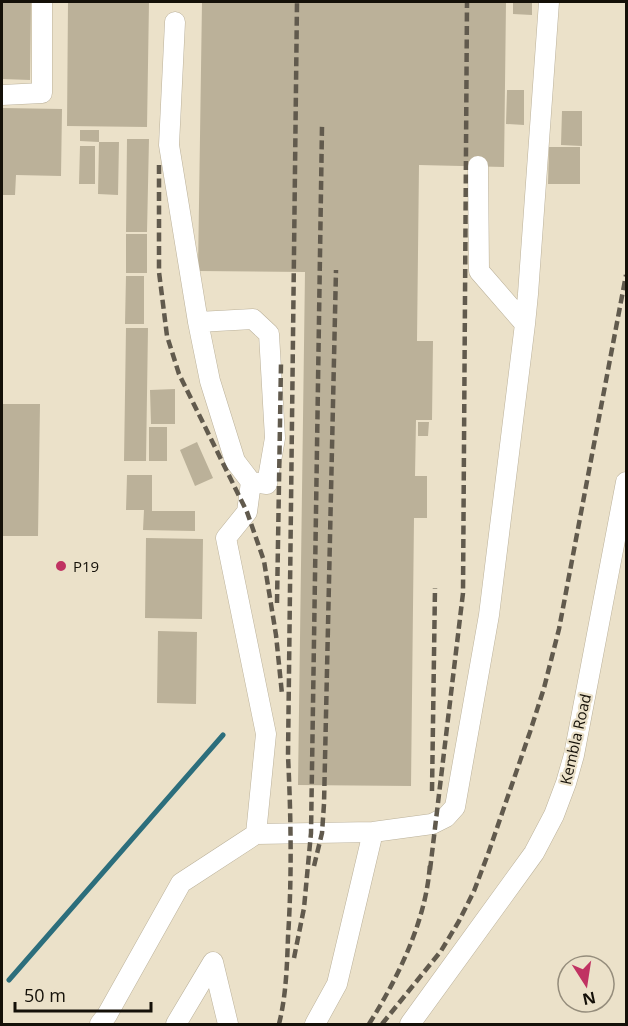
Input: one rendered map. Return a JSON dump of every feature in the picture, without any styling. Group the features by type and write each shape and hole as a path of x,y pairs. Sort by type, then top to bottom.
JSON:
{"street":[{"path":"2,95 42,93 42,2"},
{"path":"100,1024 181,883 256,834 373,832 432,824 446,817 455,807 489,615 525,324 549,2"},
{"path":"175,22 169,145 198,322 210,381 235,461 251,482 247,512 226,538 266,734 256,834"},
{"path":"478,166 479,272 525,324"},
{"path":"198,322 253,319 268,334 275,438 267,484 251,482"},
{"name":"Kembla Road","path":"410,1024 534,853 554,815 574,755 627,482"},
{"path":"315,1024 337,984 373,832"},
{"path":"176,1024 213,962 228,1024"}],"building":[{"path":"2,2 31,2 30,80 2,79"},
{"path":"68,2 149,2 147,127 67,126"},
{"path":"202,2 506,2 504,167 419,165 417,341 433,341 432,420 416,420 415,476 427,476 427,518 414,518 411,786 298,785 305,272 198,271"},
{"path":"513,2 532,2 532,15 513,14"},
{"path":"507,90 524,90 524,125 506,124"},
{"path":"2,108 62,109 61,176 16,175 15,195 2,195"},
{"path":"562,111 582,111 582,146 561,145"},
{"path":"80,130 99,130 99,142 80,141"},
{"path":"127,139 149,139 147,232 126,232"},
{"path":"99,142 119,142 118,195 98,194"},
{"path":"80,146 95,146 95,184 79,184"},
{"path":"549,147 580,147 580,184 548,184"},
{"path":"126,234 147,234 147,273 126,273"},
{"path":"126,276 144,276 144,324 125,324"},
{"path":"126,328 148,328 146,461 124,461"},
{"path":"175,389 175,424 151,424 150,390"},
{"path":"2,404 40,404 38,536 2,536"},
{"path":"418,422 429,422 428,436 418,436"},
{"path":"149,427 167,427 167,461 149,461"},
{"path":"197,442 213,478 195,486 180,450"},
{"path":"127,475 152,475 152,511 195,511 195,531 143,530 144,510 126,510"},
{"path":"146,538 203,539 202,619 145,618"},
{"path":"158,631 197,632 196,704 157,703"}],"waterway":[{"path":"9,980 223,735"}],"railway":[{"path":"279,1024 286,981 291,869 288,756 297,2"},
{"path":"430,870 463,593 467,2"},
{"path":"294,958 304,908 311,833 322,126"},
{"path":"159,165 159,272 167,336 179,374 247,512 264,561 276,635 282,694"},
{"path":"314,866 322,833 324,804 336,270"},
{"path":"382,1024 441,951 459,921 474,891 488,854 530,732 559,629 626,275"},
{"path":"277,603 281,363"},
{"path":"432,791 435,588"},
{"path":"369,1024 400,968 417,926 428,884 430,863"}],"place":[{"name":"P19","path":"61,566"}]}
